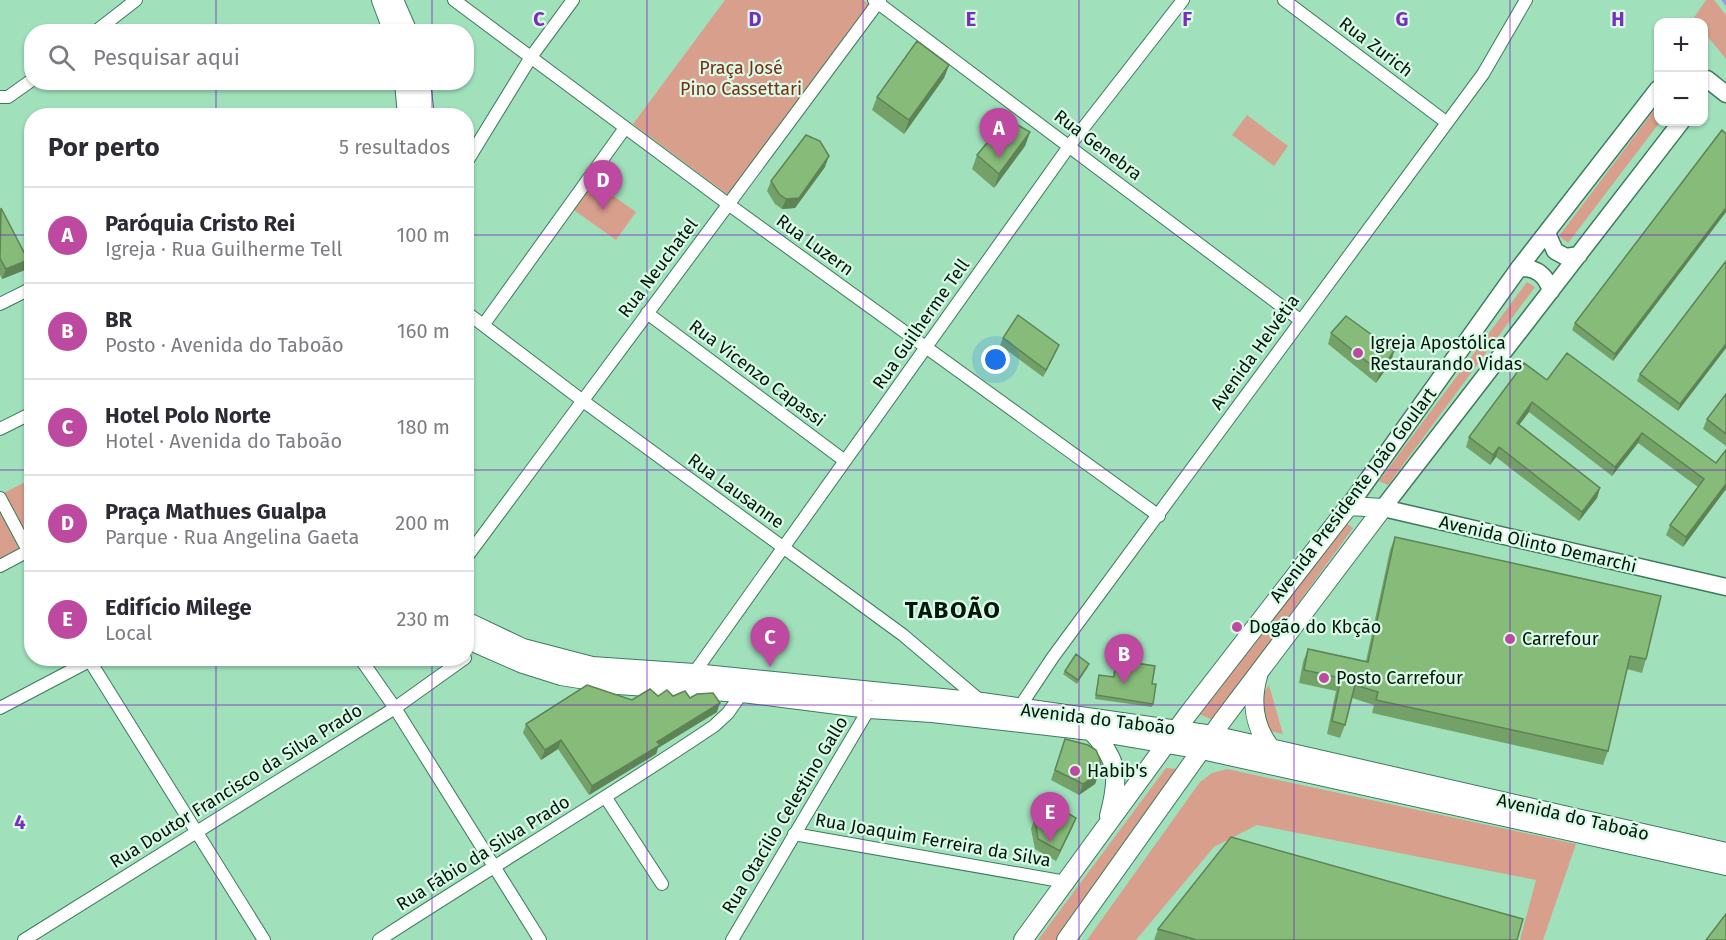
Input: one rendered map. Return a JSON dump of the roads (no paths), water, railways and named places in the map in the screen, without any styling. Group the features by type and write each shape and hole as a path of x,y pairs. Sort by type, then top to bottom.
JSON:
{"main road":[{"path":"381,0 390,24"},
{"path":"394,0 404,24"},
{"path":"405,90 406,108"},
{"path":"422,90 424,108"},
{"name":"Avenida Olinto Demarchi","path":"1349,506 1383,508"},
{"name":"Avenida Presidente João Goulart","path":"1023,940 1177,729 1349,506"},
{"name":"Avenida Presidente João Goulart","path":"1066,940 1260,670 1383,508"},
{"name":"Avenida do Taboão","path":"481,640 592,666 694,673 982,702 1016,716 1202,750 1726,866"},
{"name":"Avenida do Taboão","path":"481,640 523,664 561,676 617,685 742,693 869,709 1016,716 1177,729 1213,735 1726,852"},
{"path":"1260,670 1255,688 1254,710 1260,729 1270,747"},
{"path":"1091,731 1106,747 1117,777 1105,828"}],"street":[{"path":"105,24 136,0"},
{"name":"Rua Luzern","path":"454,0 728,204 1159,516"},
{"path":"474,150 531,57 573,0"},
{"name":"Rua Guilherme Tell","path":"694,673 1070,145 1183,0"},
{"name":"Rua Zurich","path":"1284,0 1446,122"},
{"name":"Avenida Helvétia","path":"1016,716 1300,320 1483,74 1526,0"},
{"name":"Rua Genebra","path":"877,1 1300,320"},
{"name":"Rua Neuchatel","path":"474,547 877,1"},
{"path":"1708,82 1726,94"},
{"path":"0,97 8,97 24,86"},
{"name":"Avenida Presidente João Goulart","path":"1349,506 1519,268 1654,95"},
{"name":"Avenida Presidente João Goulart","path":"1383,508 1678,126"},
{"path":"484,324 625,128"},
{"path":"474,145 478,143"},
{"path":"1547,233 1555,251 1566,257 1579,255"},
{"path":"1519,268 1532,269 1542,274 1551,291"},
{"path":"0,304 24,292"},
{"name":"Rua Vicenzo Capassi","path":"647,313 845,461"},
{"name":"Rua Lausanne","path":"474,317 583,401 903,634 982,702"},
{"path":"0,429 24,417"},
{"path":"0,498 24,542"},
{"name":"Avenida Olinto Demarchi","path":"1383,508 1726,587"},
{"path":"0,566 24,556"},
{"path":"0,708 78,666"},
{"path":"95,666 264,940"},
{"path":"366,666 395,708 540,940"},
{"name":"Rua Doutor Francisco da Silva Prado","path":"24,940 395,708 455,666"},
{"name":"Rua Fábio da Silva Prado","path":"379,940 492,866 606,798 714,726 729,713 742,693"},
{"name":"Rua Otacílio Celestino Gallo","path":"732,940 869,709"},
{"path":"606,798 662,884"},
{"name":"Rua Joaquim Ferreira da Silva","path":"794,834 1066,882"}],"place":[{"name":"Paróquia Cristo Rei","path":"999,158"},
{"name":"Praça Mathues Gualpa","path":"603,210"},
{"name":"Igreja Apostólica Restaurando Vidas","path":"1358,353"},
{"name":"Dogão do Kbção","path":"1237,627"},
{"name":"Carrefour","path":"1510,639"},
{"name":"Hotel Polo Norte","path":"770,667"},
{"name":"Posto Carrefour","path":"1324,678"},
{"name":"BR","path":"1124,684"},
{"name":"Habib's","path":"1075,771"},
{"name":"Edifício Milege","path":"1050,842"}],"district":[{"name":"TABOÃO","path":"953,610"}],"park label":[{"name":"Praça José Pino Cassettari","path":"741,78"}]}
